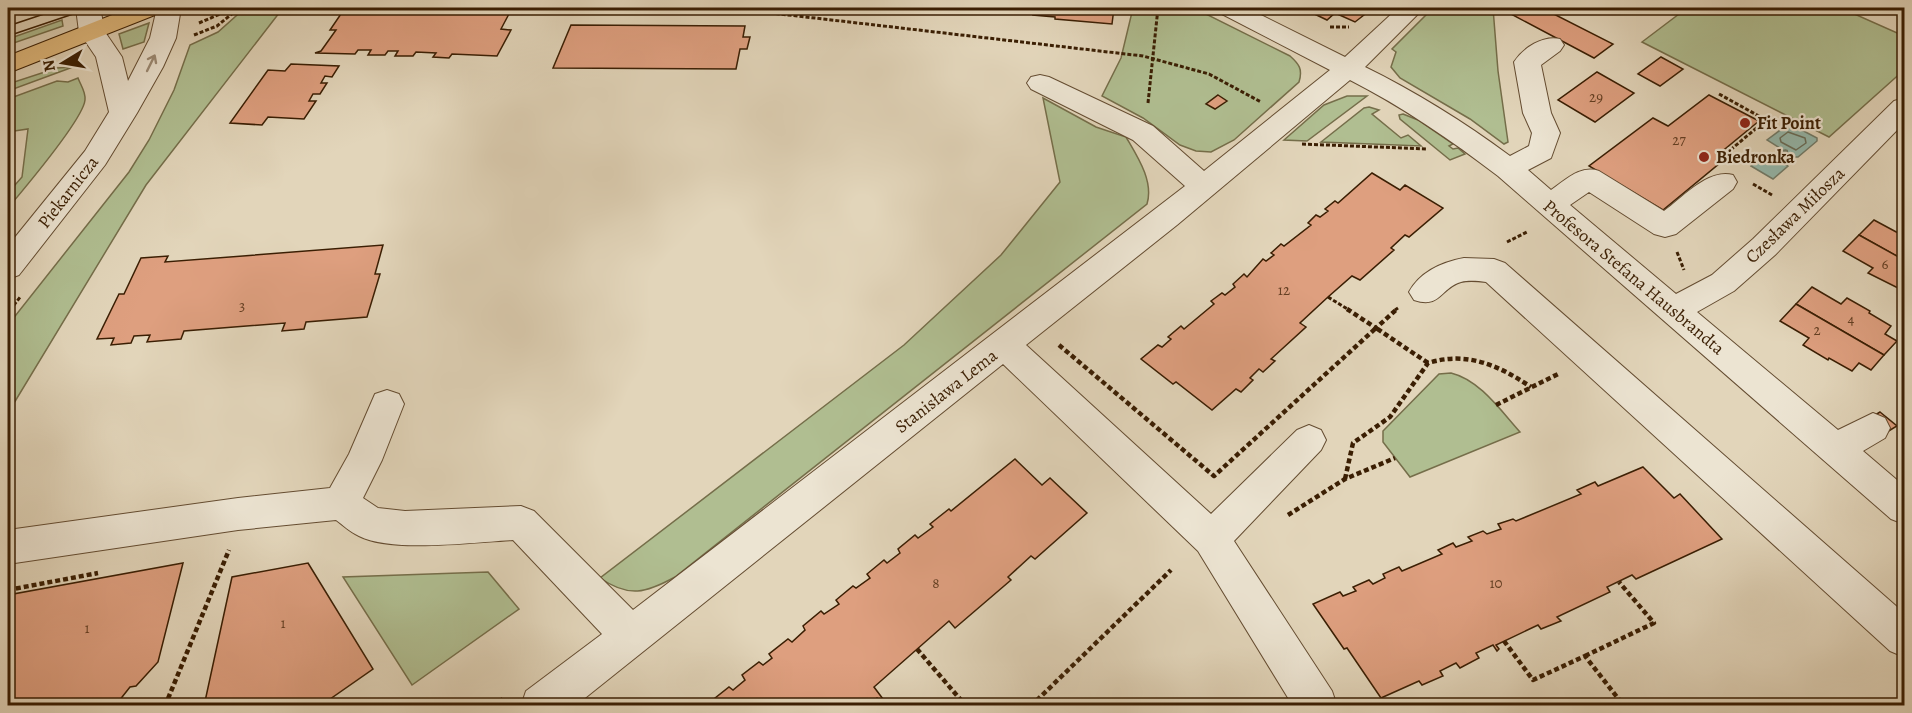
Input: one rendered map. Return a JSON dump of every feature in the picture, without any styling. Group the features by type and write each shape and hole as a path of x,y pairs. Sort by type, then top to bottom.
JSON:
{"main road":[{"path":"8,65 90,20 151,8"}],"street":[{"name":"Piekarnicza","path":"8,267 18,243 95,158 123,113 150,67 163,38 169,8"},
{"path":"1229,8 1347,69"},
{"name":"Stanisława Lema","path":"559,700 631,636 1204,187 1266,120 1347,69 1412,8"},
{"path":"90,20 109,57 123,113"},
{"path":"1508,169 1540,151 1546,133 1537,113 1527,62 1551,45"},
{"name":"Profesora Stefana Hausbrandta","path":"1347,69 1430,112 1508,169 1905,508"},
{"path":"1040,83 1143,133 1204,187"},
{"name":"Czesława Miłosza","path":"1674,310 1723,283 1764,247 1905,107"},
{"path":"1550,206 1589,178 1665,226 1728,171"},
{"path":"1425,292 1446,273 1469,269 1494,271 1905,638"},
{"path":"1005,345 1211,539 1317,705"},
{"path":"341,503 364,460 387,404"},
{"path":"1836,449 1873,428"},
{"path":"1211,539 1309,440"},
{"path":"8,547 238,514 341,503 370,524 405,528 521,523 631,636"}],"path":[{"path":"193,26 232,8"},
{"path":"728,8 827,17 1152,58 1209,74 1266,120 1281,143 1431,149"},
{"path":"1149,111 1158,8"},
{"path":"1323,27 1357,27"},
{"path":"1719,94 1767,120 1728,152 1728,171"},
{"path":"1059,345 1214,476 1376,328 1428,363"},
{"path":"1345,479 1353,443 1390,417 1428,363 1453,356 1472,358 1508,371 1531,387"},
{"path":"1496,405 1561,373"},
{"path":"1279,520 1319,498 1345,479 1395,458"},
{"path":"165,705 230,549 238,514"},
{"path":"1031,705 1172,570"},
{"path":"1504,641 1533,680 1654,623 1619,582"},
{"path":"917,649 966,705"},
{"path":"1585,656 1624,705"}],"green space":[{"path":"245,8 283,8 146,185 8,413 8,325 129,172 149,140 174,90 190,45 218,32"},
{"path":"1133,8 1194,8 1290,56 1299,67 1301,74 1299,82 1234,140 1211,152 1196,151 1180,145 1143,118 1102,96 1121,58"},
{"path":"1433,8 1493,8 1498,71 1508,142 1504,144 1470,119 1400,78 1391,67 1396,52 1392,49"},
{"path":"1687,8 1841,8 1904,36 1904,70 1829,137 1642,42"},
{"path":"62,20 63,26 8,45 8,39"},
{"path":"149,23 144,42 123,49 119,34"},
{"path":"73,67 8,91 8,84 57,68"},
{"path":"78,78 85,97 82,110 51,155 8,208 8,193 22,177 28,129 8,132 8,99 57,81 68,82"},
{"path":"1347,96 1367,96 1307,141 1284,140 1324,105"},
{"path":"1043,98 1096,127 1126,137 1146,178 1149,195 1147,204 675,577 655,587 638,591 620,589 600,578 904,345 1001,255 1060,182"},
{"path":"1364,108 1379,110 1372,114 1401,138 1408,135 1421,146 1321,142"},
{"path":"1403,114 1418,120 1453,144 1449,146 1453,149 1458,148 1465,154 1450,160 1400,119 1399,115"},
{"path":"1451,373 1481,389 1520,432 1410,477 1383,442 1383,431 1439,374"},
{"path":"488,572 519,609 412,685 343,577"}],"water":[{"path":"1787,125 1817,138 1817,141 1798,157 1794,157 1767,140"},
{"path":"1764,154 1769,154 1788,166 1773,179 1751,166"}],"building":[{"path":"345,8 424,10 441,8 510,12 501,29 511,30 497,56 452,54 449,58 433,57 436,53 416,52 413,56 395,56 398,51 388,51 385,55 368,55 371,50 358,50 355,54 315,53 321,51 336,30 330,30"},
{"path":"972,8 1023,8 1022,13 991,12 986,9 986,11"},
{"path":"1035,8 1114,8 1112,24 1033,15"},
{"path":"1302,8 1373,8 1355,22 1335,13 1327,20"},
{"path":"1518,8 1542,8 1613,44 1594,58 1509,13"},
{"path":"571,25 745,26 743,37 750,37 747,49 740,49 736,69 553,68"},
{"path":"1661,57 1683,69 1660,86 1638,74"},
{"path":"291,64 339,66 332,77 325,76 321,83 327,83 320,94 313,94 309,101 316,101 304,119 268,117 262,125 230,123 268,70 285,71"},
{"path":"1597,72 1634,93 1595,122 1558,100"},
{"path":"1218,95 1227,101 1215,109 1206,104"},
{"path":"1709,95 1759,121 1719,154 1726,158 1663,210 1589,166 1653,118 1668,126"},
{"path":"1372,173 1400,190 1405,185 1443,208 1409,237 1405,235 1391,248 1394,250 1360,280 1352,276 1328,297 1300,323 1306,327 1271,359 1275,361 1263,372 1259,369 1250,378 1253,380 1241,392 1236,389 1212,410 1141,359 1158,345 1162,347 1171,339 1168,337 1181,326 1184,329 1214,304 1211,301 1222,293 1225,295 1235,287 1233,284 1244,274 1247,277 1263,259 1266,261 1274,255 1271,253 1281,244 1284,246 1311,225 1308,223 1316,215 1320,217 1328,211 1325,209 1335,201 1338,203"},
{"path":"1874,220 1900,234 1904,230 1904,260 1859,235"},
{"path":"1859,235 1904,260 1904,291 1868,273 1873,268 1843,251"},
{"path":"383,245 375,274 380,274 367,317 306,322 304,329 282,331 285,323 184,331 181,339 147,342 150,335 134,336 131,343 111,345 114,338 97,339 119,294 124,294 141,258 168,256 165,262"},
{"path":"1812,287 1841,304 1847,298 1870,311 1869,313 1891,326 1885,334 1897,341 1884,355 1796,304"},
{"path":"1796,304 1884,355 1871,370 1859,363 1852,371 1829,358 1828,360 1803,345 1809,338 1780,321"},
{"path":"1880,412 1897,426 1887,432 1870,418"},
{"path":"1015,459 1042,485 1050,478 1087,513 1035,559 1031,556 1008,577 1011,580 955,628 949,621 874,687 883,699 880,702 877,698 868,706 705,706 729,687 733,690 745,680 742,675 759,662 763,665 772,658 769,654 788,639 792,642 805,630 803,626 821,611 824,614 839,604 836,600 853,586 856,588 870,578 867,574 884,560 887,563 900,553 898,549 915,535 918,538 933,527 930,524 949,509 951,511"},
{"path":"1643,467 1674,498 1680,494 1722,539 1636,579 1632,575 1607,587 1610,592 1557,617 1561,621 1541,629 1538,625 1496,645 1499,649 1497,651 1493,645 1476,653 1479,658 1460,668 1456,663 1440,671 1443,676 1422,685 1419,681 1381,698 1313,604 1340,592 1343,596 1356,591 1353,587 1369,580 1373,584 1385,578 1383,574 1399,567 1402,571 1442,554 1438,550 1453,543 1456,547 1472,541 1468,537 1483,531 1487,534 1501,529 1498,524 1513,519 1516,521 1581,494 1577,490 1595,482 1598,486"},
{"path":"183,563 158,662 136,686 130,687 115,706 8,706 8,595"},
{"path":"308,563 373,669 320,706 204,706 232,577"}],"waterway":[{"path":"1777,159 1785,152"}],"tram line":[{"path":"8,26 62,8"},
{"path":"8,36 91,8"}],"place":[{"name":"Fit Point","path":"1745,123"},
{"name":"Biedronka","path":"1704,157"}]}
